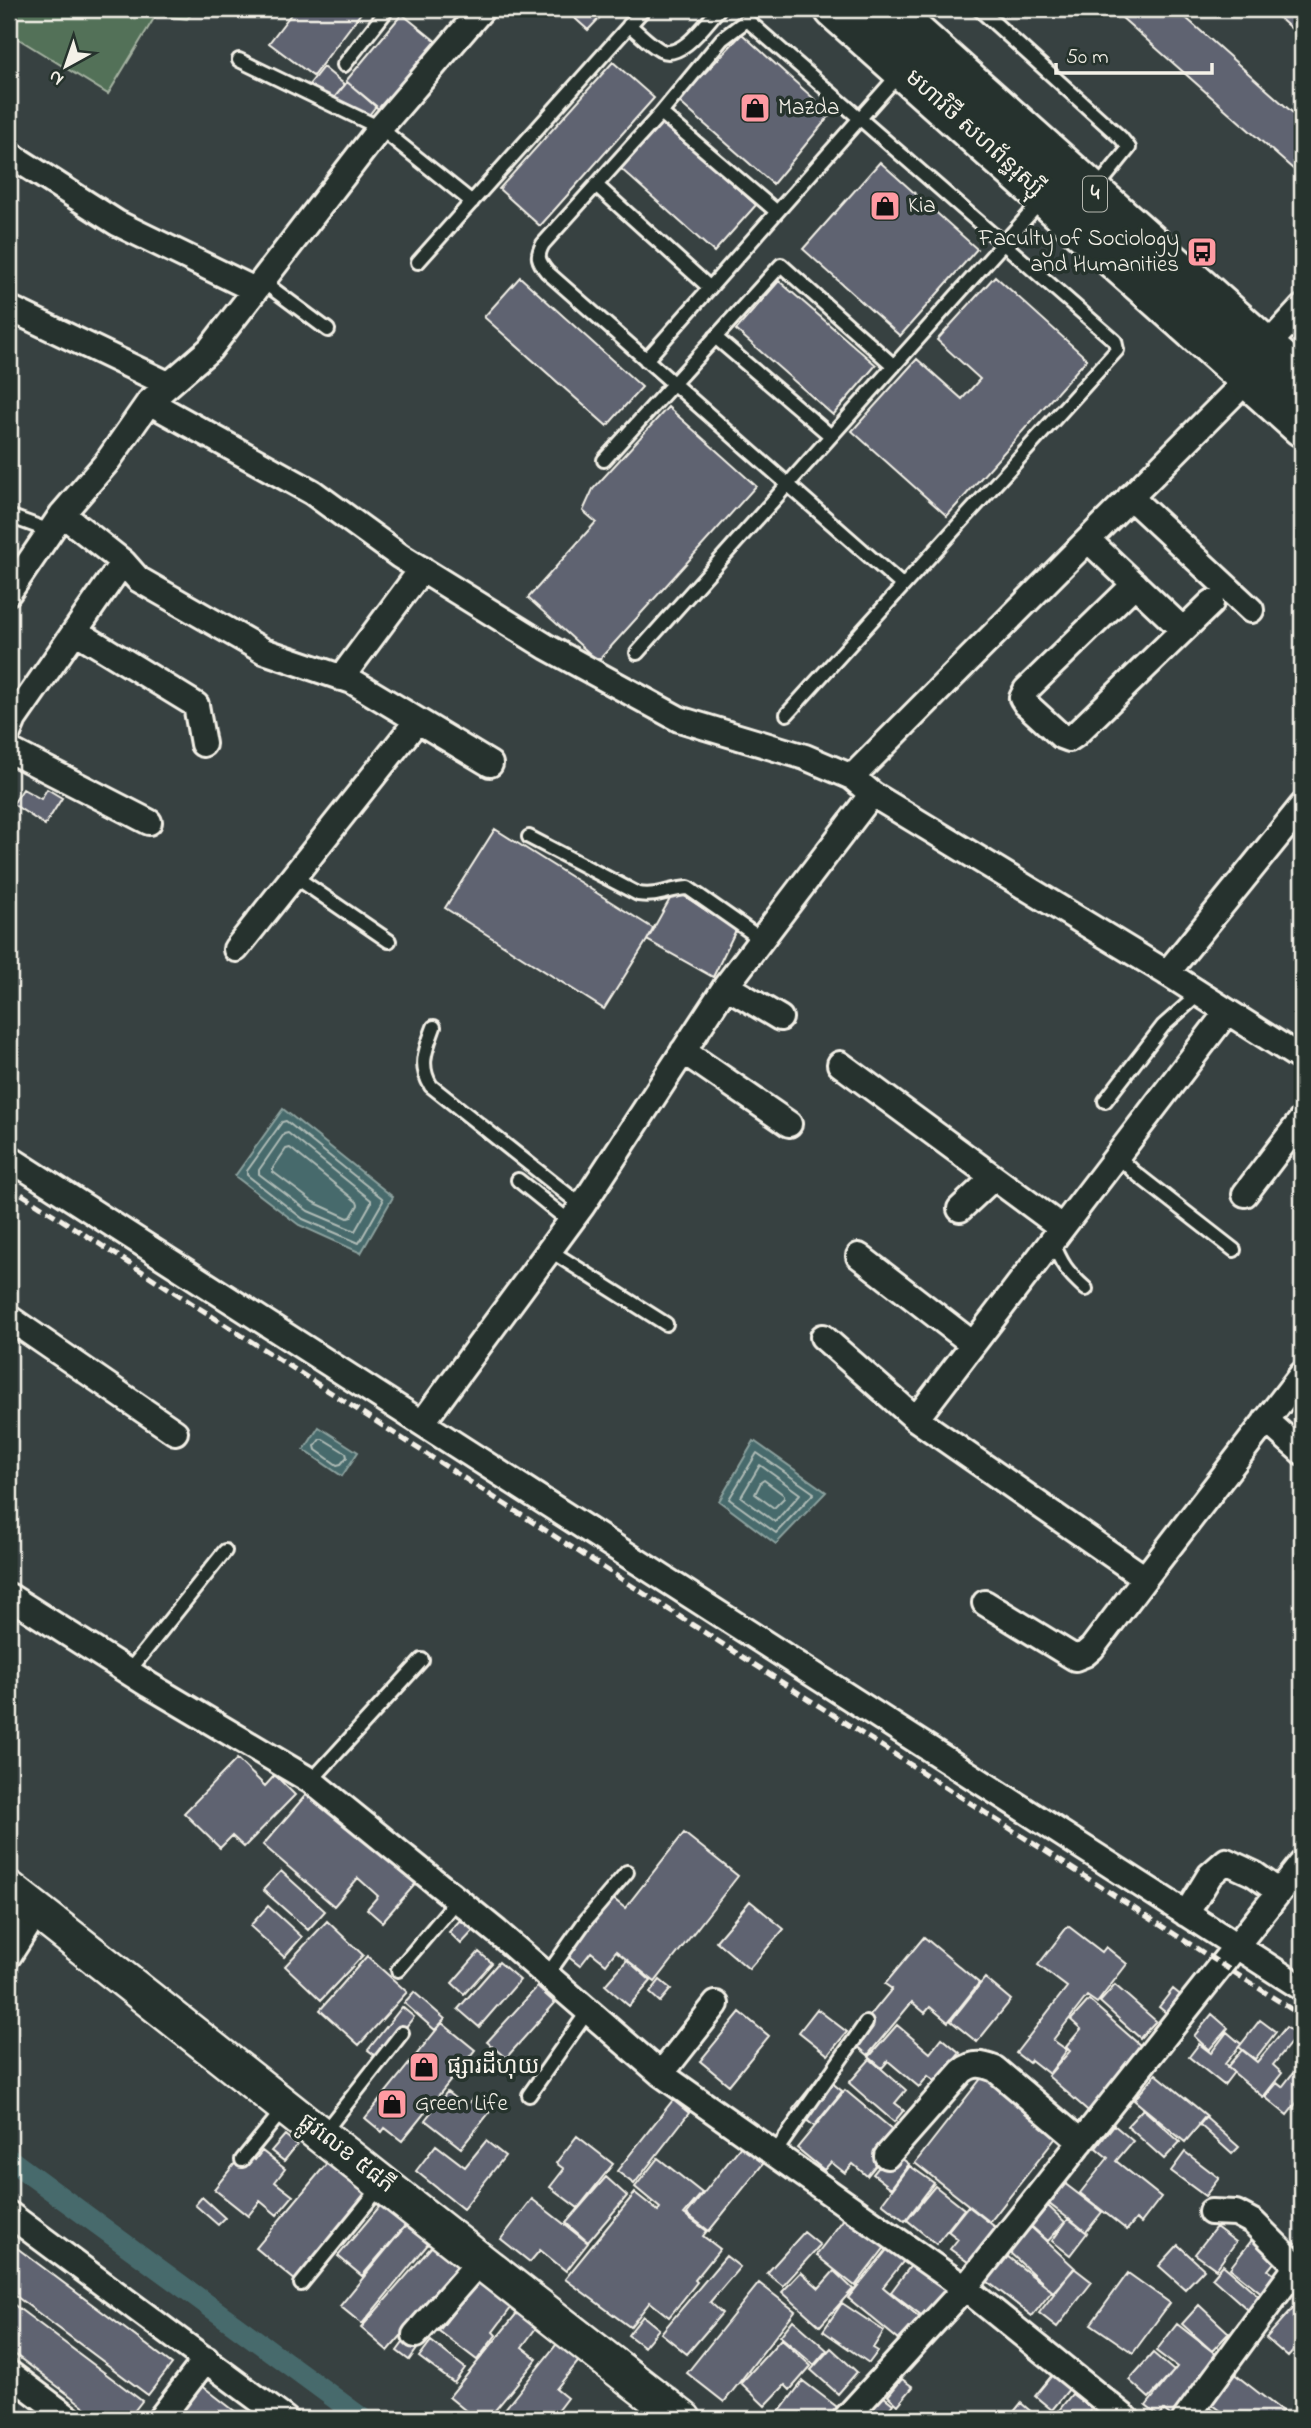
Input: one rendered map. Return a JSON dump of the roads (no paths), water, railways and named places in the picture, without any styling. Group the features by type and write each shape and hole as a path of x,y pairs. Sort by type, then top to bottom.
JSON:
{"highway":[{"name":"មហាវិថី សហព័ន្ធរុស្ស៊ី","path":"834,9 876,19 1064,185 1257,363 1302,427"},
{"name":"មហាវិថី សហព័ន្ធរុស្ស៊ី","path":"876,19 903,71 1064,185"},
{"name":"មហាវិថី សហព័ន្ធរុស្ស៊ី","path":"1257,363 1302,379"}],"street":[{"path":"9,592 56,523 107,462 149,402 210,349 380,128 482,9"},
{"path":"9,153 117,223 259,286"},
{"path":"9,308 168,384"},
{"path":"852,777 1130,497 1257,363 1302,308"},
{"path":"149,402 312,492 422,569 547,647 679,719 805,757 852,777 872,794 1167,973 1302,1059"},
{"path":"1130,497 1251,610"},
{"path":"56,523 123,562 138,579 264,651 352,681 490,764"},
{"path":"1088,540 1183,630"},
{"path":"123,562 14,719 9,747 149,822"},
{"path":"341,678 422,569"},
{"path":"1135,584 1026,690 1023,698 1026,704 1062,736 1069,739 1211,603"},
{"path":"75,631 196,705 202,744"},
{"path":"236,948 417,721"},
{"path":"422,1423 576,1214 726,986 872,794"},
{"path":"1167,973 1302,806"},
{"path":"726,986 780,1018"},
{"path":"916,1419 1227,1012"},
{"path":"683,1052 789,1124"},
{"path":"840,1064 993,1178 1057,1233"},
{"path":"1245,1194 1302,1119"},
{"path":"9,1158 1302,1988"},
{"path":"960,1209 993,1178"},
{"path":"859,1256 973,1344"},
{"path":"9,1318 175,1432"},
{"path":"823,1337 916,1419 1145,1578"},
{"path":"985,1603 1075,1658 1085,1654 1302,1374"},
{"path":"1266,1420 1302,1452"},
{"path":"9,1596 311,1781 547,1975 661,2074 965,2288 1127,2419"},
{"path":"1186,1914 1209,1875 1226,1861 1254,1874 1279,1892"},
{"path":"845,2419 965,2288 1302,1863"},
{"name":"ផ្លូវលេខ ៥៨ភី","path":"9,1889 286,2106 479,2262 683,2419"},
{"path":"9,1955 37,1912"},
{"path":"661,2074 716,2004"},
{"path":"887,2156 962,2071 970,2065 982,2064 995,2069 1081,2142"},
{"path":"1185,2419 1297,2266 1253,2222 1236,2213 1211,2212"},
{"path":"9,2214 285,2419"},
{"path":"415,2335 479,2262"},
{"path":"160,2419 206,2359"},
{"path":"9,2373 69,2419"}],"lane":[{"path":"344,65 386,9"},
{"path":"418,262 644,9"},
{"path":"629,25 661,51 674,53 684,47 719,9"},
{"path":"637,653 1003,244 1064,185 1129,148 1122,138 979,9"},
{"path":"787,714 1117,350 1115,341 747,20 722,39 661,113 543,244 537,254 538,261 547,272 903,586"},
{"path":"239,61 380,128 472,202"},
{"path":"646,360 903,71"},
{"path":"661,113 777,212"},
{"path":"596,185 710,288"},
{"path":"604,460 781,265 894,366"},
{"path":"259,286 328,330"},
{"path":"715,337 831,436"},
{"path":"9,516 56,523"},
{"path":"529,837 638,894 655,896 674,888 688,888 761,939"},
{"path":"294,876 389,941"},
{"path":"1105,1101 1163,1026 1199,994"},
{"path":"434,1027 423,1062 425,1077 431,1086 576,1214"},
{"path":"1117,1155 1134,1172 1234,1250"},
{"path":"518,1181 576,1214"},
{"path":"1057,1233 1059,1261 1086,1289"},
{"path":"549,1250 666,1324"},
{"path":"129,1671 225,1551"},
{"path":"311,1781 422,1660"},
{"path":"547,1975 586,1920 627,1872"},
{"path":"398,1970 457,1900"},
{"path":"529,2095 588,2011"},
{"path":"774,2154 866,2023"},
{"path":"322,2135 402,2033"},
{"path":"242,2160 286,2106"},
{"path":"301,2284 383,2183"}],"water":[{"path":"283,1109 393,1197 361,1253 299,1225 235,1176"},
{"path":"319,1427 358,1452 342,1476 304,1450"},
{"path":"754,1441 826,1492 776,1544 719,1501"}],"waterway":[{"path":"9,2159 363,2419"}],"railway":[{"path":"9,1186 1302,2016"}],"place":[{"name":"Mazda","path":"755,108"},
{"name":"Kia","path":"885,206"},
{"name":"Faculty of Sociology and Humanities","path":"1202,252"},
{"name":"ផ្សារដីហុយ","path":"424,2067"},
{"name":"Green Life","path":"392,2104"}]}
